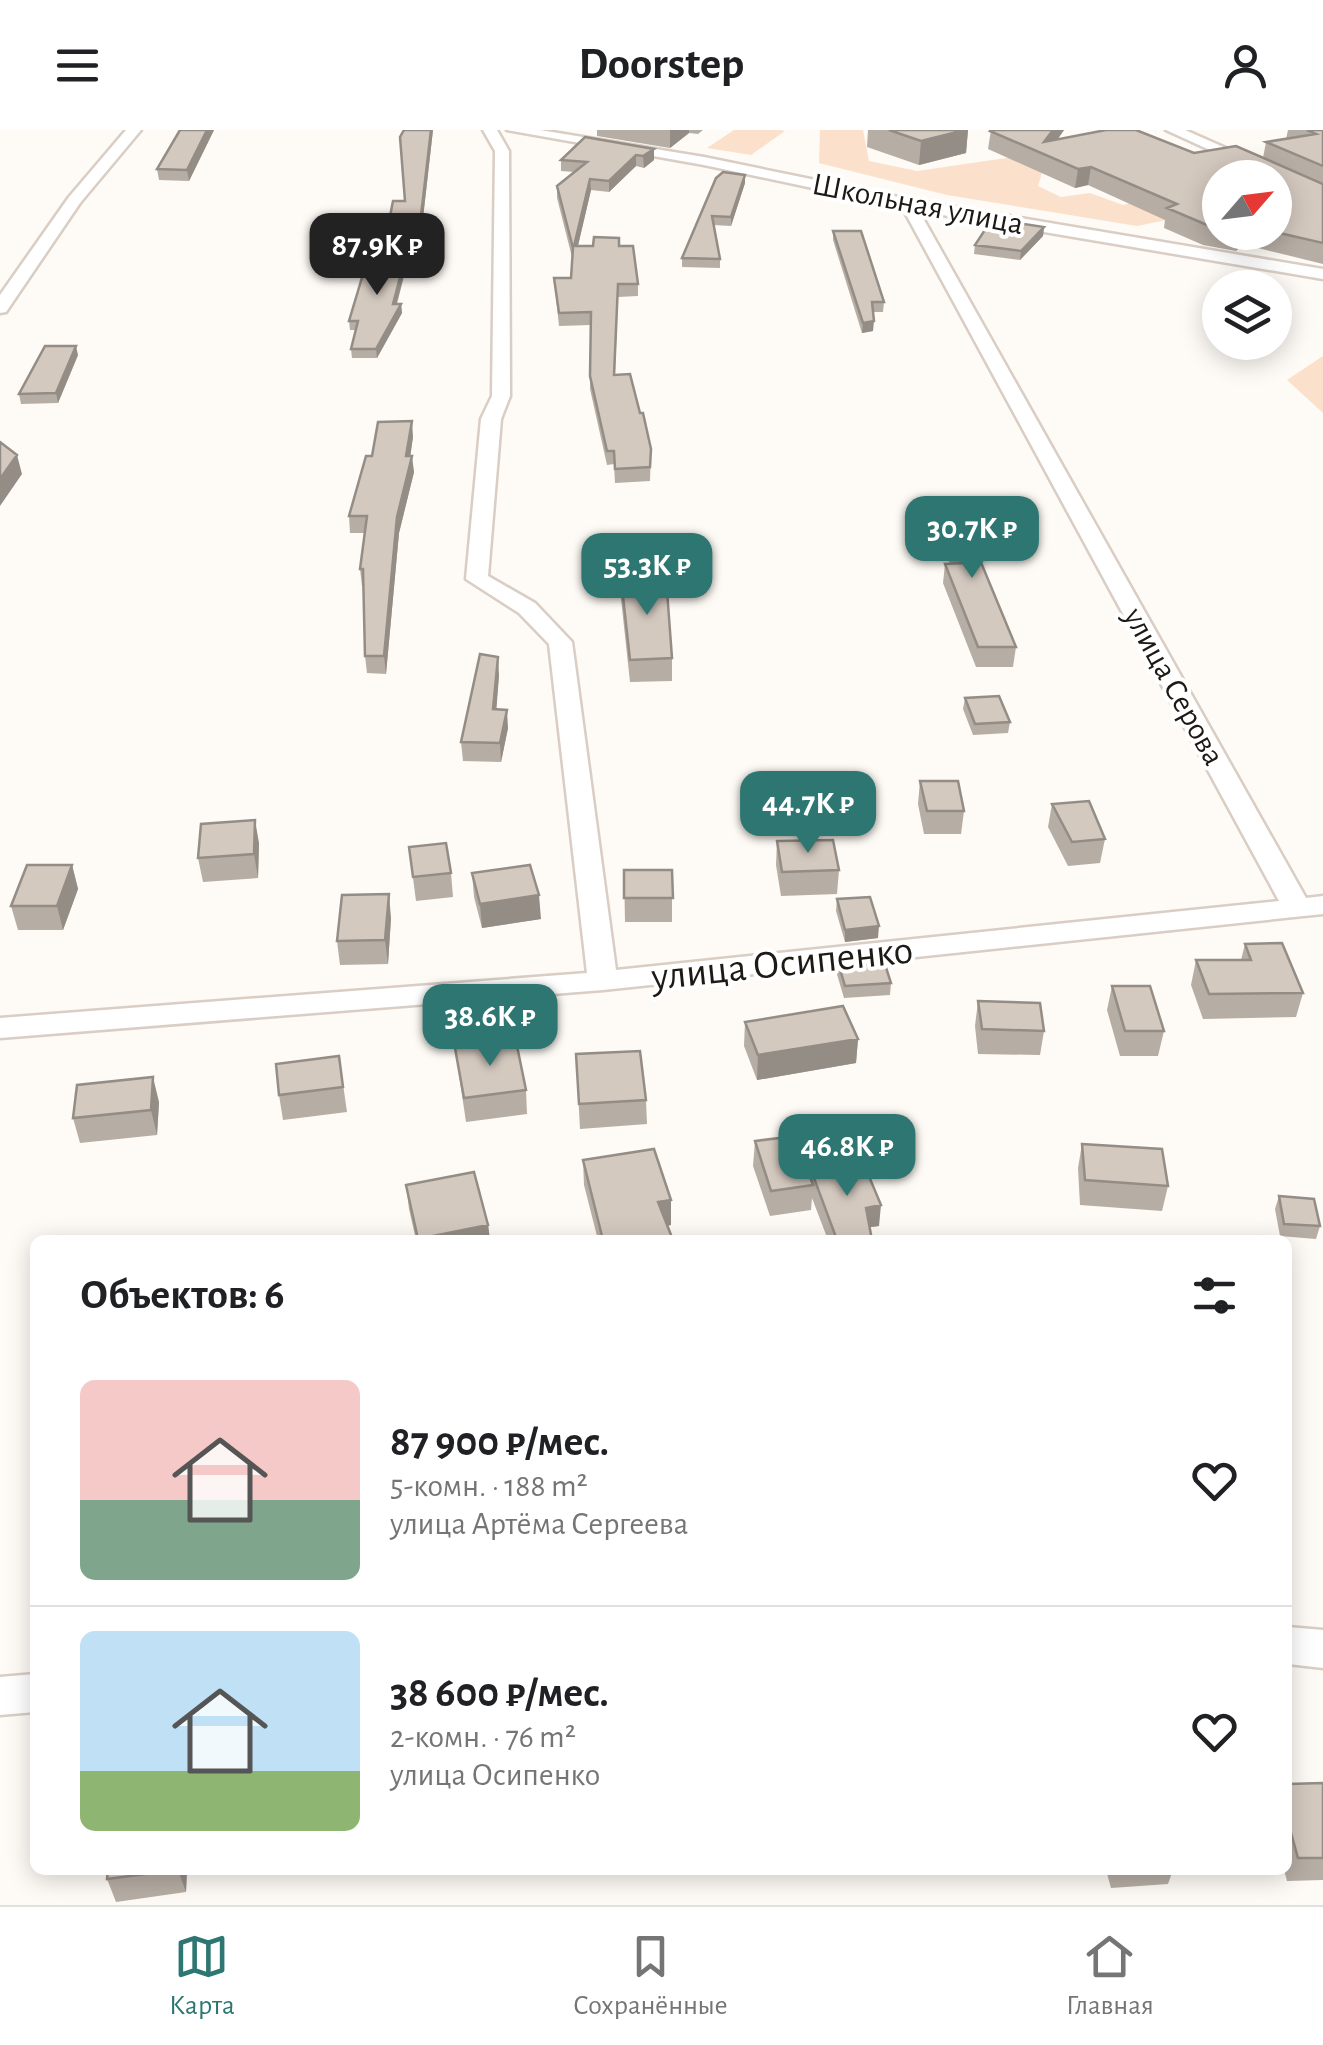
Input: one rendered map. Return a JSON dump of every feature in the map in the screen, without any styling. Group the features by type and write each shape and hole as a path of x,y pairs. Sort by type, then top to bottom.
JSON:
{"street":[{"path":"0,308 74,200 134,130"},
{"path":"490,130 502,152 504,344 501,396 491,419 477,579 527,608 560,642 603,982"},
{"name":"Школьная улица","path":"514,130 704,160 908,204 1323,274"},
{"path":"1174,130 1323,197"},
{"name":"улица Серова","path":"908,204 1310,906"},
{"name":"улица Осипенко","path":"0,1028 603,982 1310,906"},
{"path":"1292,1646 1323,1650"},
{"path":"0,1696 30,1693"}],"shaded area":[{"path":"734,130 785,131 751,155 707,148"},
{"path":"820,130 863,130 869,161 917,171 1026,155 1045,163 1038,186 1061,197 1090,193 1123,205 1175,193 1202,206 1202,213 1137,226 947,195 819,163"},
{"path":"1323,356 1323,413 1287,380"}],"building":[{"path":"180,130 207,130 187,170 157,169"},
{"path":"404,130 431,130 418,241 385,242 393,201 405,201 400,137"},
{"path":"889,130 965,130 921,141"},
{"path":"1053,130 1044,142 1106,130 1136,130 1194,153 1236,146 1268,160 1202,160 1202,223 1167,208 1177,204 1091,167 1078,169 990,131"},
{"path":"1307,130 1323,130 1323,166 1266,142 1316,134"},
{"path":"585,137 654,149 643,156 636,155 609,181 590,179 574,246 593,246 594,237 619,238 619,246 633,246 638,284 618,284 614,375 630,374 651,449 650,467 615,469 614,451 607,451 590,376 591,312 559,313 554,278 571,278 573,248 557,186 587,162 561,160"},
{"path":"1292,170 1323,184 1323,243 1292,236"},
{"path":"723,172 745,175 731,217 712,216 720,259 682,258 716,178"},
{"path":"992,219 1044,227 1021,251 975,245"},
{"path":"833,231 861,231 884,302 872,302 874,321 863,323"},
{"path":"370,251 407,251 393,304 401,304 376,349 351,349 358,321 349,321"},
{"path":"45,346 76,346 56,393 19,394"},
{"path":"412,421 406,456 412,456 397,517 384,656 365,656 360,569 367,516 349,516 366,456 372,456 378,422"},
{"path":"0,442 17,455 0,479"},
{"path":"956,502 1016,647 978,647 945,564 964,563 925,504"},
{"path":"666,577 672,658 630,660 621,578"},
{"path":"480,654 498,657 493,709 507,710 500,743 461,742"},
{"path":"999,696 1010,722 975,724 965,698"},
{"path":"920,781 958,781 964,811 927,811"},
{"path":"1089,801 1105,839 1072,842 1052,804"},
{"path":"255,820 254,854 198,858 201,824"},
{"path":"833,840 839,870 782,872 777,841"},
{"path":"446,843 451,873 413,877 409,847"},
{"path":"27,865 72,865 57,906 11,906"},
{"path":"530,865 539,895 480,904 472,873"},
{"path":"624,870 672,870 673,898 624,898"},
{"path":"389,894 385,940 337,941 342,895"},
{"path":"870,897 879,926 845,930 837,899"},
{"path":"1282,943 1303,993 1209,994 1196,960 1251,960 1245,944"},
{"path":"881,952 891,983 845,986 837,959"},
{"path":"1112,986 1150,986 1164,1031 1125,1031"},
{"path":"978,1001 1040,1003 1044,1031 982,1029"},
{"path":"843,1006 858,1039 758,1055 745,1022"},
{"path":"516,1041 526,1090 464,1098 455,1048"},
{"path":"640,1051 646,1100 579,1104 576,1054"},
{"path":"339,1056 343,1087 279,1095 276,1064"},
{"path":"153,1077 151,1110 73,1118 77,1085"},
{"path":"795,1136 813,1185 771,1191 755,1141"},
{"path":"1082,1144 1162,1149 1168,1186 1085,1180"},
{"path":"654,1149 671,1200 658,1202 671,1235 602,1235 583,1160"},
{"path":"863,1162 881,1205 866,1208 871,1235 835,1235 811,1170"},
{"path":"474,1172 488,1225 417,1235 406,1185"},
{"path":"1279,1196 1314,1199 1320,1226 1284,1224"},
{"path":"1323,1783 1323,1858 1298,1858 1292,1836 1292,1784"}]}
